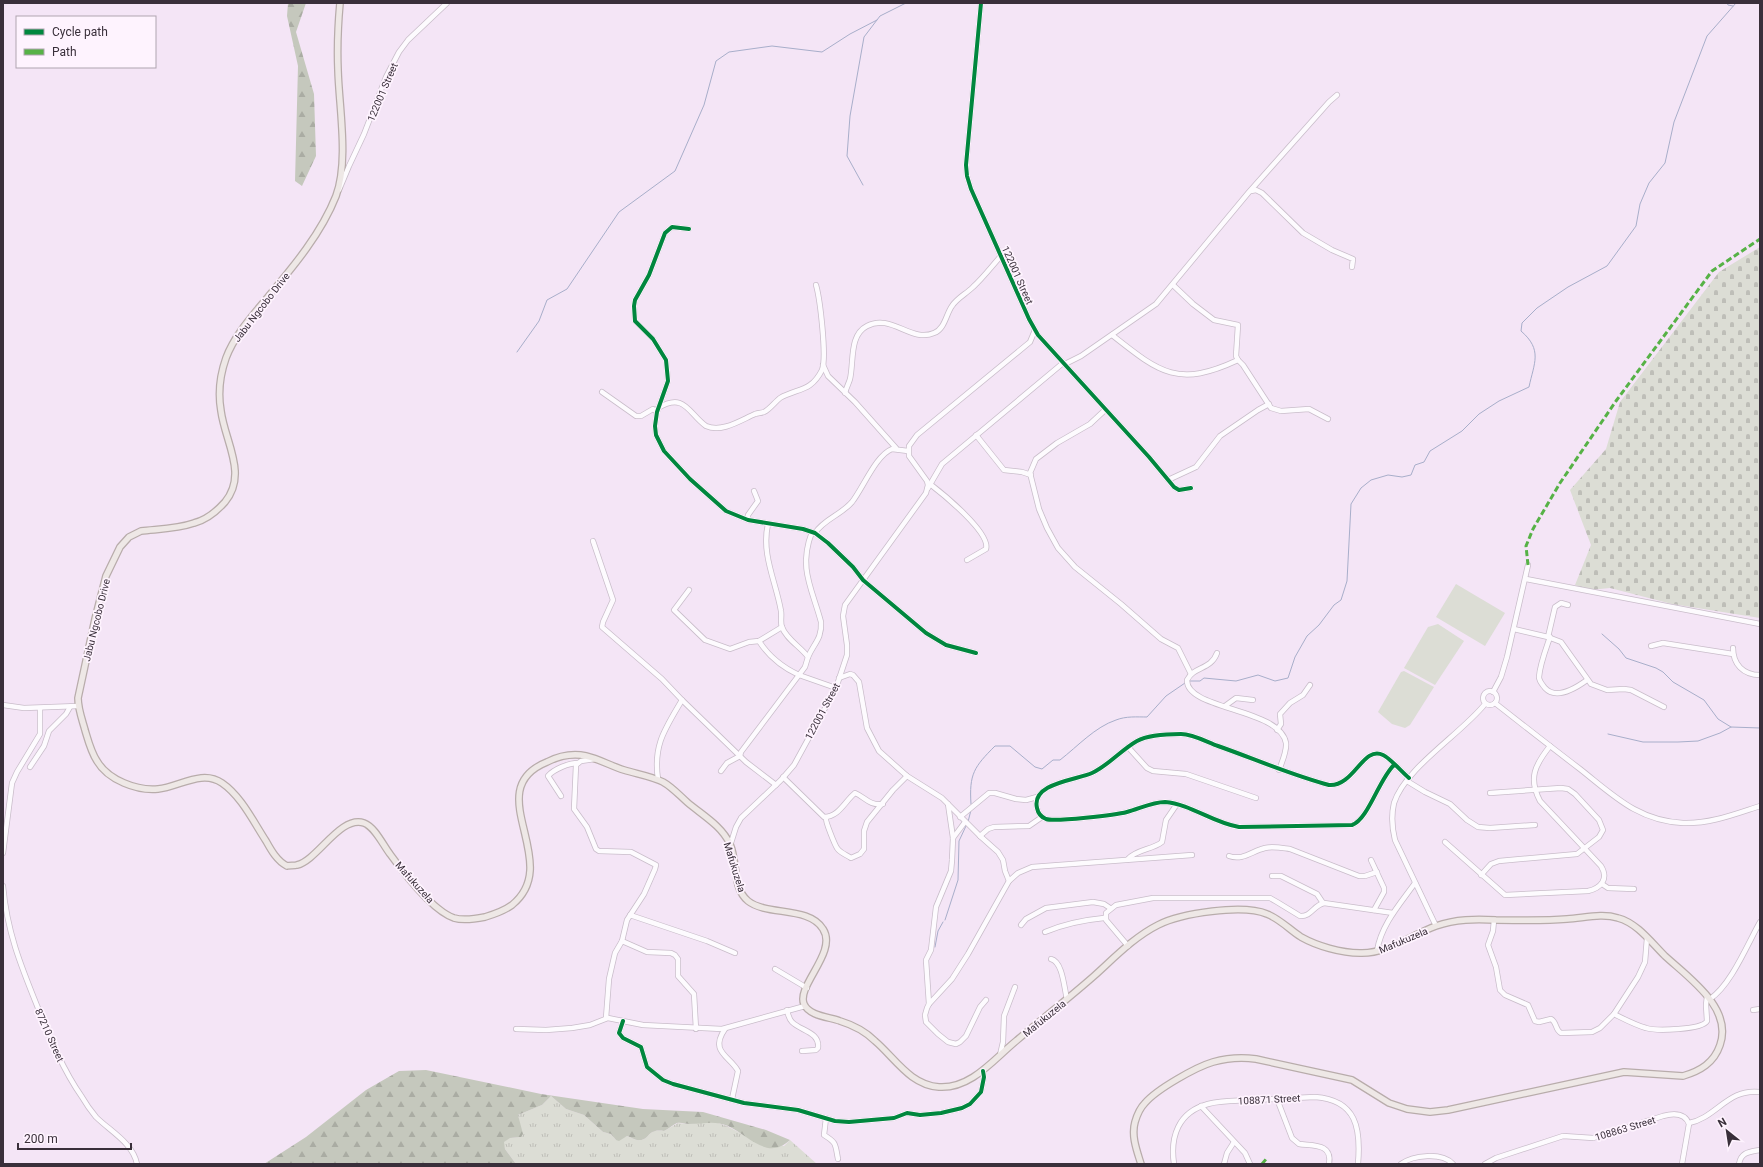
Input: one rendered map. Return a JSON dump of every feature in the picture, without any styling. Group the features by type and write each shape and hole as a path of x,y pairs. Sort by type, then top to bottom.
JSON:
{"main road":[{"name":"Jabu Ngcobo Drive","path":"78,706 81,681 100,596 110,568 120,547 129,537 141,531 193,524 203,519 222,505 233,491 236,479 235,466 220,406 221,381 226,356 237,337 307,247 325,219 336,195 342,164 338,69 340,3"},
{"name":"Mafukuzela","path":"78,706 93,755 100,765 112,776 136,786 154,789 169,787 197,778 205,777 216,780 228,787 236,796 278,860 287,866 300,864 344,827 354,823 362,823 370,828 399,867 438,908 455,918 463,920 498,913 514,904 523,892 529,874 530,856 519,803 519,790 525,776 539,765 561,757 578,755 595,759 628,772 658,779 716,825 727,838 740,889 748,901 761,907 805,917 816,922 825,931 826,944 803,996 805,1006 814,1013 838,1020 862,1031 879,1044 910,1076 924,1084 936,1087 951,1086 966,1081 983,1070 1144,933 1170,919 1197,914 1244,910 1261,912 1268,914 1308,941 1355,953 1377,951 1436,926 1460,920 1541,920 1606,916 1618,918 1626,921 1647,938 1708,997 1718,1010 1722,1020 1722,1039 1713,1058 1699,1071 1683,1076 1624,1072 1448,1110 1430,1112 1407,1109 1389,1103 1352,1080 1270,1061 1246,1058 1213,1062 1194,1070 1151,1097 1140,1109 1136,1116 1134,1130 1141,1164"}],"street":[{"name":"122001 Street","path":"336,195 343,183 384,83 399,52 408,40 447,3"},
{"name":"122001 Street","path":"981,3 967,138 966,170 974,195 1035,330 1174,487 1179,490 1191,488"},
{"name":"122001 Street","path":"730,846 736,827 742,818 776,785 796,761 836,688 847,650 843,610 845,605 927,489 942,464 976,434 1064,364 1081,356 1152,308 1173,286 1249,192 1329,102 1337,95"},
{"path":"342,154 352,158"},
{"path":"1249,192 1256,190 1262,192 1303,233 1332,250 1353,259 1352,267"},
{"path":"688,229 672,227 665,233 649,275 635,300 635,321 653,339 666,360 668,381 657,410 656,435 664,451 690,479 716,504 726,511 748,520 813,533 828,543 853,567 863,580 905,617 934,639 957,649 976,653"},
{"path":"845,393 850,378 855,341 863,329 874,323 886,322 920,335 929,335 937,332 955,302 982,278 1001,256"},
{"path":"816,285 822,330 823,366 828,376 858,406 896,448"},
{"path":"1173,286 1214,320 1238,325 1236,356 1271,408 1281,412 1309,410 1328,419"},
{"path":"927,489 925,477 910,459 908,451 911,442 917,435 1030,342 1035,330"},
{"path":"1112,335 1155,367 1174,375 1203,374 1238,360"},
{"path":"602,392 636,416 641,416 652,409 657,410 669,403 678,402 690,409 706,426 713,428 726,426 764,412 779,399 810,386 817,378 823,366"},
{"path":"1168,480 1196,467 1220,436 1269,404"},
{"path":"1105,410 1090,424 1057,443 1036,459 1031,475 1039,509 1058,548 1075,567 1122,604 1161,639 1178,648 1191,674"},
{"path":"976,434 1004,470 1022,472 1031,475"},
{"path":"721,771 727,763 740,756 741,752 799,675 819,639 822,630 821,622 806,566 806,550 813,533 848,506 880,461 890,450 896,448 908,451"},
{"path":"930,484 972,522 987,543 986,549 967,560"},
{"path":"748,520 748,515 758,501 754,491"},
{"path":"768,524 766,536 769,567 781,612 782,627 808,657"},
{"path":"593,541 613,600 602,622 602,627 653,670 752,768 776,785"},
{"path":"1493,692 1501,677 1514,630 1528,565"},
{"path":"1526,579 1760,624"},
{"path":"689,590 674,610 705,640 730,649 748,642 759,641 782,627"},
{"path":"1568,605 1561,603 1555,607 1539,676 1541,683 1549,691 1554,693 1572,690 1587,680"},
{"path":"1514,630 1549,637 1563,645 1591,684 1607,690 1631,690 1664,707"},
{"path":"759,641 776,660 799,675 836,688"},
{"path":"1651,646 1663,643 1733,654"},
{"path":"1733,648 1733,654 1741,669 1750,674 1760,674"},
{"path":"1217,653 1210,664 1191,674 1187,683 1191,691 1203,698 1261,719 1277,730 1285,738 1286,746 1279,770"},
{"path":"839,678 850,674 856,677 860,686 864,718 870,737 879,751 907,776 938,795 1001,856 1009,881"},
{"path":"1277,730 1281,724 1280,714 1290,703 1302,696 1310,685"},
{"path":"1489,691 1493,692 1497,696 1495,703 1489,706 1485,704 1483,700 1484,694 1489,691"},
{"path":"1225,706 1236,698 1253,700"},
{"path":"658,779 656,766 657,748 682,700"},
{"path":"1495,703 1618,800 1643,815 1656,819 1684,823 1706,822 1760,806"},
{"path":"1436,926 1395,840 1392,827 1394,804 1397,796 1408,779 1485,704"},
{"path":"3,705 24,708 78,706"},
{"path":"30,767 44,746 49,732 66,714 70,707"},
{"path":"3,853 12,783 16,772 40,734 40,708"},
{"path":"960,817 989,793 1026,800 1037,797 1044,789 1082,777 1100,769 1128,747 1144,739 1183,734 1258,760 1279,770 1334,786 1347,780 1361,763 1376,754 1383,755 1408,779 1425,792 1450,804 1470,822 1478,827 1490,828 1535,825"},
{"path":"1445,842 1500,892 1509,895 1588,891 1594,890 1602,884 1605,876 1603,869 1540,801 1534,790 1534,772 1541,756 1550,746"},
{"path":"1128,747 1147,768 1153,771 1186,774 1256,798"},
{"path":"561,796 548,776 566,765 595,759"},
{"path":"578,763 576,769 574,809 589,831 596,849 599,851 632,852 656,865 644,894 627,920 622,941 615,953 612,964 606,1018"},
{"path":"1037,797 1037,808 1042,817 1050,820 1109,815 1160,803 1177,804 1222,823 1239,827 1352,825 1361,820 1383,778 1394,765"},
{"path":"826,818 825,823 833,835 837,848 851,858 860,854 864,849 864,831 866,826 893,790 907,776"},
{"path":"783,777 822,816 826,818"},
{"path":"1481,875 1491,864 1499,861 1577,854 1601,835 1602,826 1599,820 1568,789 1561,788 1490,793"},
{"path":"826,818 842,808 855,793 865,800 883,804"},
{"path":"929,1004 926,960 931,950 936,907 950,871 953,838 948,804"},
{"path":"1128,859 1135,853 1154,847 1162,842 1166,820 1177,804"},
{"path":"980,836 988,829 994,827 1029,826 1042,817"},
{"path":"953,838 965,822"},
{"path":"1229,856 1239,858 1259,850 1278,847 1290,848 1359,876 1365,876 1378,872"},
{"path":"986,1000 975,1015 964,1039 956,1044 943,1040 926,1022 925,1015 929,1004 952,980 965,960 1009,881 1018,872 1032,867 1192,855"},
{"path":"1371,860 1378,872 1384,888 1384,892 1374,910"},
{"path":"1272,876 1281,876 1317,894 1322,903"},
{"path":"1377,951 1380,935 1393,913 1415,883"},
{"path":"1602,884 1608,888 1634,889"},
{"name":"87210 Street","path":"3,886 4,906 10,934 53,1044 82,1098 96,1116 131,1149 137,1164"},
{"path":"1104,918 1110,908 1116,905 1153,898 1270,898 1300,916 1309,915 1316,906 1322,903 1330,902 1393,913"},
{"path":"1021,926 1026,919 1046,908 1094,902 1104,904 1110,908"},
{"path":"630,915 735,952"},
{"path":"1045,932 1070,923 1104,918"},
{"path":"1104,918 1128,946"},
{"path":"1494,920 1494,931 1488,946 1496,967 1500,990 1504,995 1528,1005 1535,1021 1539,1022 1551,1019 1555,1022 1558,1031 1561,1033 1587,1033 1600,1028 1614,1014 1638,977 1645,962 1647,938"},
{"path":"1614,1014 1646,1028 1679,1029 1703,1025 1707,1021 1706,1005 1708,997 1719,992 1726,982 1760,922"},
{"path":"622,941 647,952 671,953 675,955 678,959 678,976 692,991 696,999 696,1029"},
{"path":"1051,958 1060,968 1067,999"},
{"path":"775,969 807,988"},
{"path":"1000,1055 1003,1042 1004,1016 1015,987"},
{"path":"516,1029 546,1030 572,1028 590,1025 606,1018 643,1025 696,1029 725,1029 805,1006"},
{"path":"1753,1010 1760,1009"},
{"path":"787,1010 792,1022 807,1030 818,1042 818,1048 816,1050 802,1051"},
{"path":"623,1021 619,1033 621,1036 641,1047 646,1067 663,1080 744,1103 798,1110 835,1121 848,1122 894,1118 907,1113 920,1114 950,1112 970,1104 981,1092 984,1084 983,1070"},
{"path":"725,1029 721,1036 720,1047 722,1054 738,1071 732,1099"},
{"path":"1682,1164 1690,1129 1689,1123 1700,1119 1737,1094 1753,1091 1760,1092"},
{"name":"108871 Street","path":"1174,1164 1172,1146 1177,1129 1186,1116 1201,1106 1220,1102 1322,1097 1342,1106 1352,1116 1358,1128 1360,1144 1358,1164"},
{"path":"1277,1099 1292,1138 1299,1144 1317,1145 1324,1148 1328,1155 1329,1164"},
{"path":"1201,1106 1245,1153 1250,1164"},
{"name":"108863 Street","path":"1485,1164 1496,1158 1563,1136 1593,1138 1669,1114 1681,1115 1689,1123"},
{"path":"826,1118 824,1134 834,1142 838,1159"},
{"path":"1224,1164 1234,1142"},
{"path":"1739,1164 1740,1157 1743,1154 1760,1150"},
{"path":"1401,1164 1411,1159 1429,1157 1446,1159 1453,1164"}],"green space":[{"path":"288,3 306,3 296,32 314,94 316,156 302,186 295,181 298,66 287,16"},
{"path":"1760,247 1760,618 1672,604 1610,588 1590,590 1575,585 1591,545 1570,490 1606,449 1620,402 1719,272"},
{"path":"1456,584 1505,613 1485,646 1436,617"},
{"path":"1438,624 1464,641 1435,685 1404,668 1428,627"},
{"path":"1404,671 1434,687 1410,725 1405,728 1392,724 1378,712 1401,672"},
{"path":"426,1070 541,1094 643,1109 703,1112 766,1130 790,1140 782,1146 774,1148 766,1147 759,1145 736,1130 723,1124 677,1123 664,1131 654,1131 643,1139 637,1140 627,1136 619,1141 616,1140 611,1134 603,1132 584,1115 566,1109 551,1096 542,1105 518,1115 523,1134 521,1137 510,1138 504,1142 505,1149 516,1164 264,1164 306,1137 366,1090 399,1071"},
{"path":"551,1096 566,1109 584,1115 603,1132 611,1134 616,1140 627,1136 637,1140 643,1139 654,1131 664,1131 678,1123 690,1124 715,1122 727,1126 742,1134 784,1146 790,1140 817,1164 516,1164 505,1149 503,1142 509,1138 521,1137 518,1115 542,1105"}],"waterway":[{"path":"863,185 847,156 850,116 864,37 880,16 906,3"},
{"path":"1727,3 1728,5 1733,6"},
{"path":"1189,681 1200,681 1204,678 1236,681 1258,675 1275,681 1288,678 1295,657 1307,636 1319,625 1334,605 1341,600 1347,581 1351,504 1361,488 1371,480 1388,475 1402,477 1411,475 1415,465 1424,462 1430,451 1462,431 1479,414 1499,401 1529,387 1535,351 1528,338 1521,331 1522,323 1537,308 1568,287 1607,266 1636,226 1640,204 1649,183 1665,163 1674,122 1707,36 1736,3"},
{"path":"517,352 539,321 547,300 567,289 619,212 675,171 704,105 716,61 729,52 772,46 822,52 850,34 877,20"},
{"path":"1602,634 1619,649 1626,658 1656,668 1663,672 1673,682 1704,700 1718,719 1731,727"},
{"path":"971,804 971,785 974,772 982,760 995,746 1010,746 1035,767 1042,769 1053,760 1060,760 1087,737 1108,723 1124,718 1147,717 1166,696 1185,683"},
{"path":"1608,734 1643,742 1678,742 1698,741 1720,733 1731,727 1760,728"},
{"path":"968,822 971,810"},
{"path":"945,920 958,880 959,841 966,826"},
{"path":"935,947 938,931 943,922"}],"marked path":[{"path":"1528,565 1526,546 1533,529 1560,483 1616,401 1712,271 1760,239"},
{"path":"1262,1164 1267,1158"}],"cycle path":[{"path":"981,3 966,165 967,176 971,189 1029,319 1038,335 1149,457 1174,487 1179,490 1191,488"},
{"path":"689,229 672,227 665,233 649,275 635,300 634,306 635,321 653,339 666,360 668,381 657,412 655,426 656,435 664,451 690,479 726,511 748,520 803,529 815,533 828,543 853,567 863,580 926,633 946,645 976,653"},
{"path":"1394,765 1383,780 1368,808 1358,822 1352,825 1239,827 1220,822 1184,806 1165,802 1150,804 1132,811 1121,813 1061,820 1046,819 1040,815 1037,808 1037,800 1041,793 1048,788 1098,770 1137,741 1147,737 1164,735 1186,734 1287,772 1329,785 1338,784 1345,780 1364,761 1370,756 1376,754 1383,755 1393,762 1409,778"},
{"path":"623,1021 619,1033 623,1038 641,1047 647,1067 663,1080 744,1103 798,1110 835,1121 849,1122 894,1118 907,1113 920,1115 941,1113 962,1108 970,1104 981,1092 984,1077 983,1071"}]}
